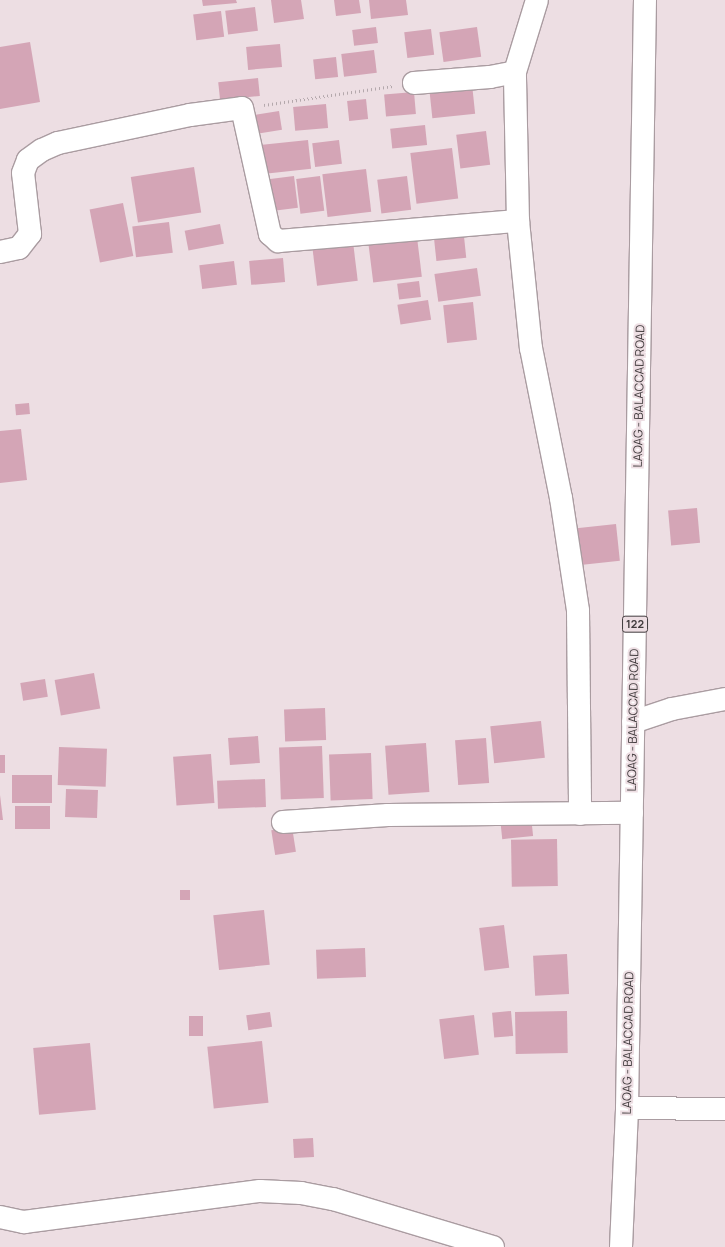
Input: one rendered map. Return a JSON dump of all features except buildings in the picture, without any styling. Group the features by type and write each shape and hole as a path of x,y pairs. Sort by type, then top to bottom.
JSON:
{"street":[{"path":"537,0 514,72 518,221 532,348 561,498 578,612 580,814"},
{"name":"LAOAG - BALACCAD ROAD","path":"621,1247 627,1108 645,0"},
{"path":"414,83 490,77 514,72"},
{"path":"0,252 19,248 30,234 23,173 28,160 42,150 58,143 190,115 242,108 270,234 278,241 518,221"},
{"path":"633,722 672,709 725,699"},
{"path":"283,822 388,815 632,813"},
{"path":"627,1108 725,1108"},
{"path":"0,1217 24,1222 260,1192 300,1193 333,1199 493,1247"}],"path":[{"path":"242,108 414,83"}]}
